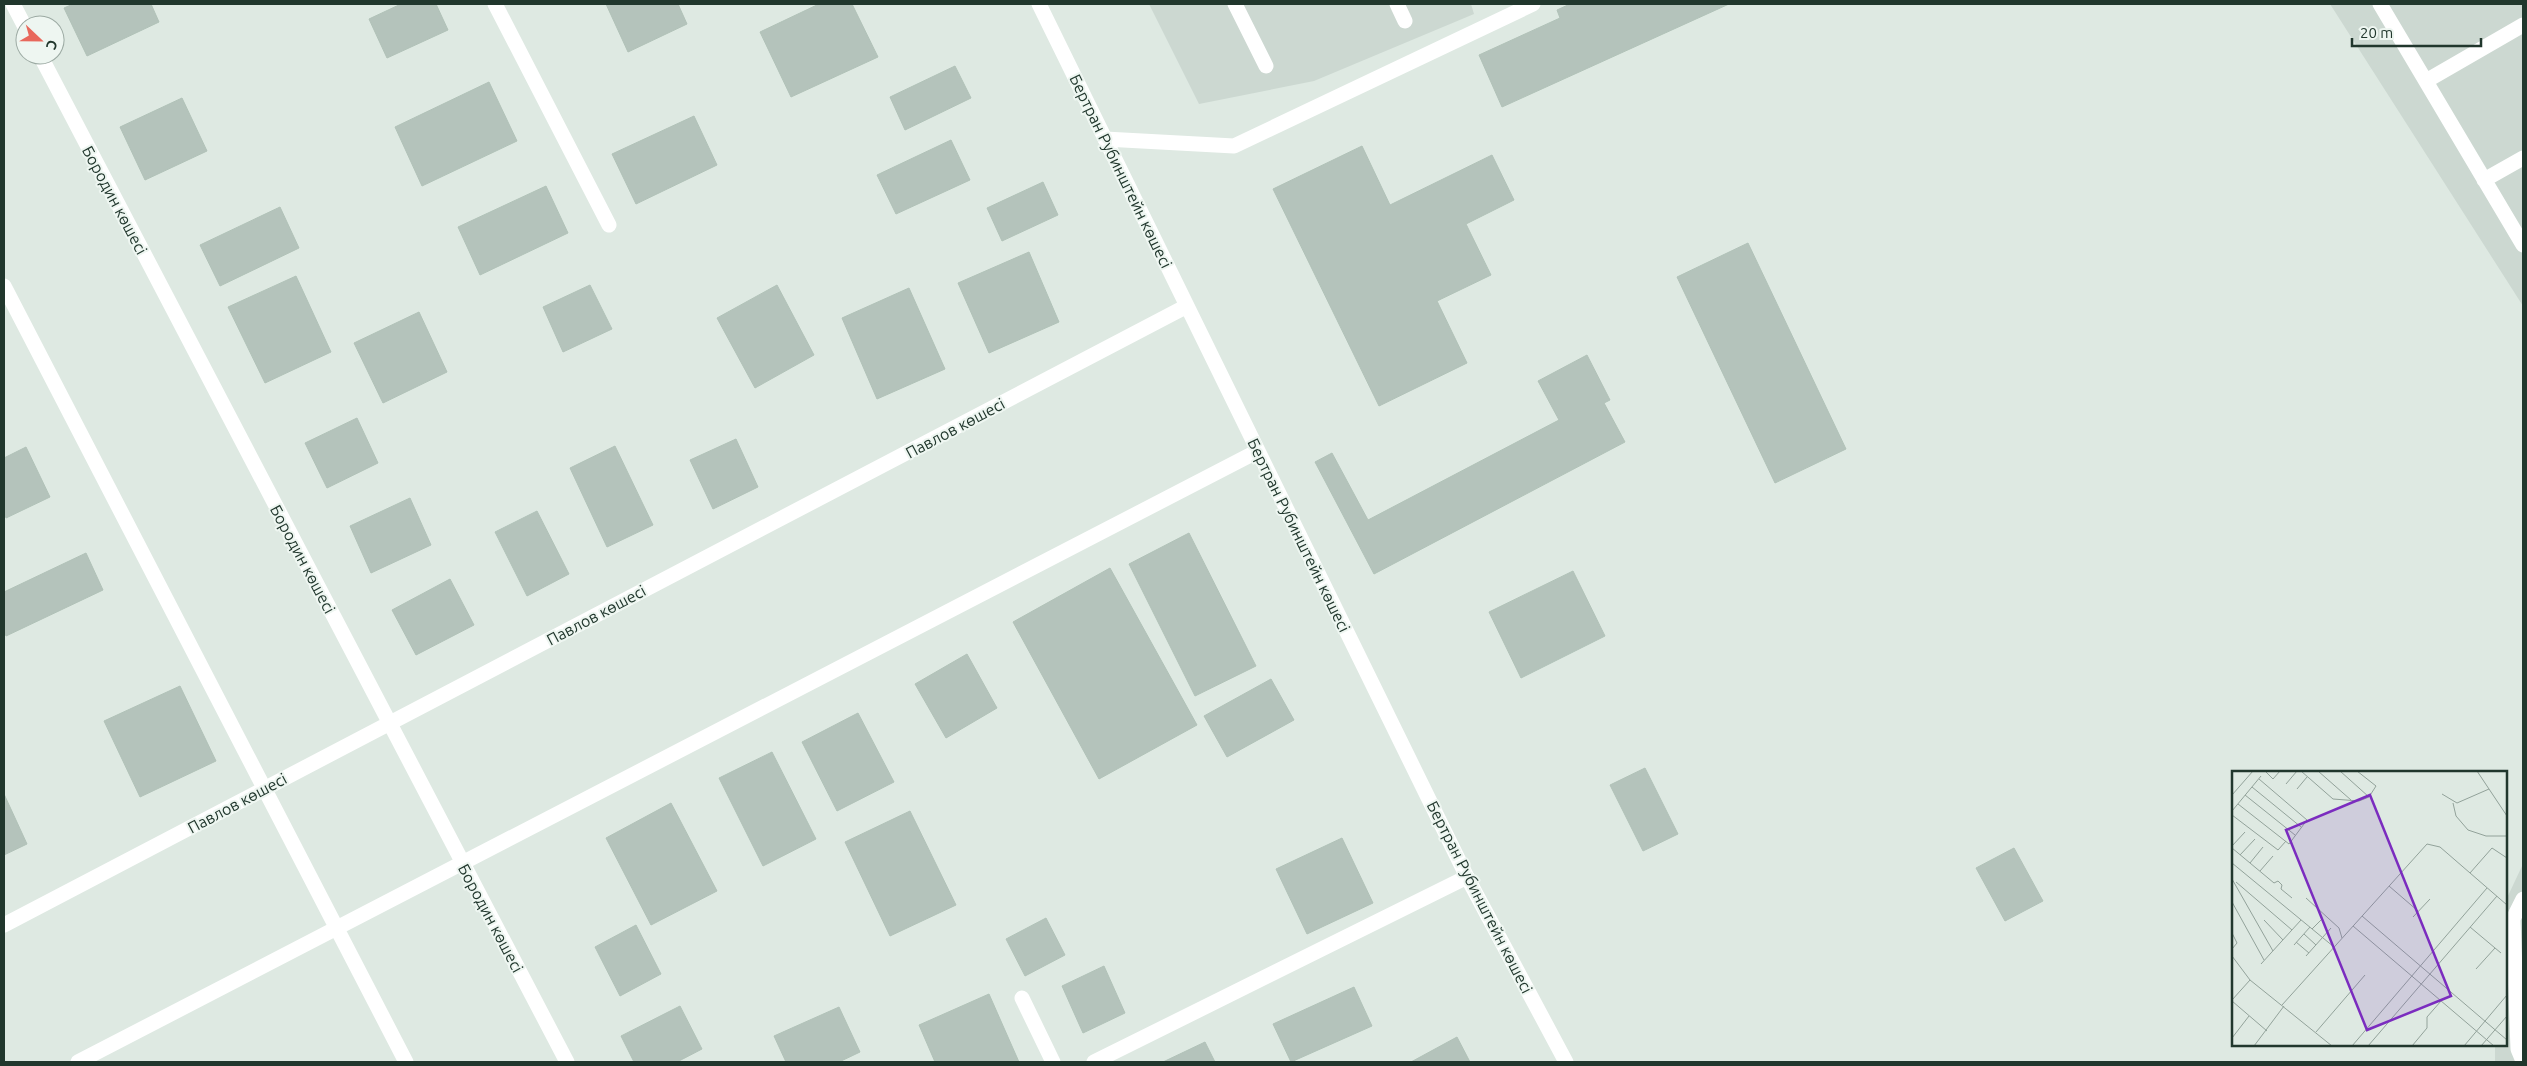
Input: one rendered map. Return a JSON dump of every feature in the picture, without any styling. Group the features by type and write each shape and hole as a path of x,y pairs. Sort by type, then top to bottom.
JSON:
{"street":[{"path":"494,4 609,225"},
{"path":"1235,4 1266,66"},
{"path":"1397,4 1405,21"},
{"path":"1105,139 1234,146 1533,4"},
{"path":"2380,4 2523,245"},
{"name":"Бертран Рубинштейн көшесі","path":"1042,5 1105,139 1467,876 1566,1062"},
{"path":"2426,80 2523,25"},
{"name":"Бородин көшесі","path":"45,65 566,1062"},
{"path":"2484,180 2523,158"},
{"path":"4,286 406,1062"},
{"name":"Павлов көшесі","path":"4,925 1188,306"},
{"path":"78,1062 1258,451"},
{"path":"1094,1062 1467,876"},
{"path":"2521,1052 2513,919 2523,899"},
{"path":"1022,998 1053,1062"}],"shaded area":[{"path":"1149,4 1471,4 1474,14 1314,81 1199,104"},
{"path":"2330,4 2523,4 2523,306"},
{"path":"2523,864 2523,1062 2495,1062 2495,1046 2507,1046 2507,898"}],"building":[{"path":"73,4 151,4 159,22 87,56 64,8"},
{"path":"401,4 436,4 448,30 387,58 369,19"},
{"path":"606,4 678,4 687,24 628,52"},
{"path":"819,4 852,4 878,57 791,97 760,32"},
{"path":"1570,4 1729,4 1502,107 1479,55 1560,18 1557,10"},
{"path":"955,66 971,98 905,130 890,97"},
{"path":"489,82 517,141 422,186 395,127"},
{"path":"182,98 207,151 145,180 120,127"},
{"path":"694,116 717,165 636,204 612,154"},
{"path":"951,140 970,180 896,214 877,175"},
{"path":"1362,146 1390,205 1492,155 1514,200 1466,224 1491,275 1437,301 1467,363 1379,406 1273,189"},
{"path":"1043,182 1058,215 1002,241 987,208"},
{"path":"546,186 568,233 480,275 458,227"},
{"path":"280,207 299,248 220,286 200,245"},
{"path":"1748,243 1846,449 1775,483 1677,277"},
{"path":"1029,252 1059,322 989,353 958,283"},
{"path":"296,276 331,352 265,383 228,307"},
{"path":"590,285 612,329 563,352 543,307"},
{"path":"777,285 814,355 755,388 717,318"},
{"path":"909,288 945,369 877,399 842,318"},
{"path":"419,312 447,372 383,403 354,343"},
{"path":"1587,355 1610,400 1604,403 1625,442 1374,574 1315,462 1332,453 1368,520 1559,420 1538,381"},
{"path":"357,418 378,463 327,488 305,443"},
{"path":"736,439 758,487 713,509 690,460"},
{"path":"615,446 653,525 607,547 570,468"},
{"path":"26,447 50,497 6,518 4,512 4,458"},
{"path":"410,498 431,545 371,573 350,526"},
{"path":"537,511 569,574 527,596 495,532"},
{"path":"1189,533 1256,666 1195,696 1129,564"},
{"path":"86,553 103,590 6,636 4,631 4,592"},
{"path":"1110,568 1197,725 1099,779 1013,622"},
{"path":"1573,571 1605,636 1521,678 1489,612"},
{"path":"450,579 474,625 416,655 392,610"},
{"path":"967,654 997,708 946,738 915,684"},
{"path":"1271,679 1294,720 1227,757 1204,716"},
{"path":"180,686 216,761 140,797 104,721"},
{"path":"858,713 894,782 837,811 802,742"},
{"path":"772,752 816,839 763,866 719,778"},
{"path":"1645,768 1678,834 1643,851 1610,785"},
{"path":"4,794 27,844 4,855"},
{"path":"671,803 717,891 651,925 606,838"},
{"path":"910,811 956,905 890,936 845,842"},
{"path":"1342,838 1373,903 1307,934 1276,869"},
{"path":"2014,848 2043,901 2005,921 1976,868"},
{"path":"1046,918 1065,955 1025,976 1006,939"},
{"path":"636,925 661,974 620,996 595,947"},
{"path":"1104,966 1125,1013 1083,1033 1062,986"},
{"path":"1354,987 1372,1026 1291,1062 1273,1024"},
{"path":"989,994 1019,1062 935,1062 919,1025"},
{"path":"680,1006 702,1049 677,1062 634,1062 621,1036"},
{"path":"839,1007 860,1052 839,1062 786,1062 774,1036"},
{"path":"1457,1037 1470,1062 1411,1062"},
{"path":"1205,1042 1215,1062 1163,1062"}]}
